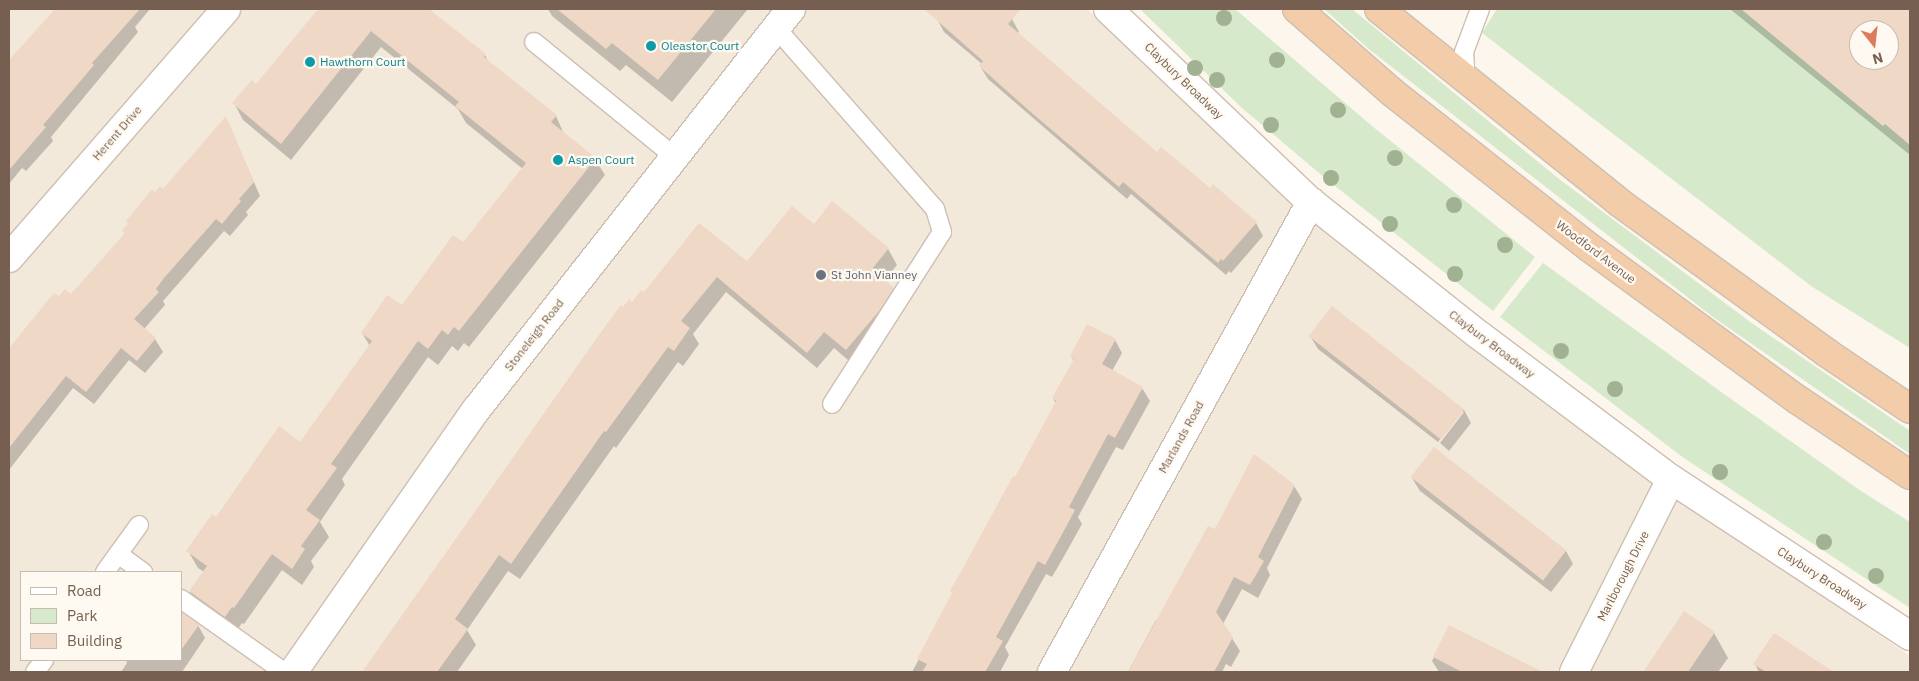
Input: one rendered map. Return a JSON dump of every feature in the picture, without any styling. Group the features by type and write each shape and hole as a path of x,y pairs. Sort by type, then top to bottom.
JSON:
{"highway":[{"name":"Woodford Avenue","path":"1297,9 1393,92 1590,248 1798,400 1910,475"},
{"path":"1379,9 1620,202 1827,353 1910,409"}],"street":[{"name":"Herent Drive","path":"9,258 226,9"},
{"name":"Claybury Broadway","path":"1108,9 1311,202 1487,341 1671,480 1910,636"},
{"name":"Stoneleigh Road","path":"293,672 476,410 550,313 784,18"},
{"name":"Marlands Road","path":"1052,672 1311,202"},
{"name":"Marlborough Drive","path":"1574,672 1671,480"}],"lane":[{"path":"1466,80 1464,52 1480,9"},
{"path":"784,18 935,209 942,232 832,404"},
{"path":"534,42 675,157"},
{"path":"106,571 139,525"},
{"path":"118,554 142,571"},
{"path":"182,600 284,672"},
{"path":"35,672 43,661"}],"shaded area":[{"path":"9,9 1087,9 1281,188 1649,477 1910,656 1910,672 9,672"}],"green space":[{"path":"1140,9 1235,9 1372,126 1535,257 1493,311 1325,178 1242,108"},
{"path":"1324,9 1352,9 1559,179 1753,324 1910,431 1910,454 1713,317 1370,50"},
{"path":"1497,9 1910,9 1910,348 1811,286 1482,33"},
{"path":"1543,263 1861,491 1910,522 1910,608 1681,456 1500,317"}],"building":[{"path":"55,9 140,9 92,63 94,65 43,125 46,127 9,170 9,60"},
{"path":"318,9 429,9 486,54 484,57 557,115 551,122 596,158 459,331 454,327 448,335 442,330 428,349 418,341 331,464 337,468 306,510 320,520 301,546 305,549 292,569 272,554 234,608 232,607 225,617 189,591 207,566 186,551 212,514 216,517 279,426 300,442 372,341 361,333 387,295 402,305 453,235 463,242 526,163 455,106 459,102 371,31 281,144 232,103 252,80 256,84"},
{"name":"Oleastor Court","path":"557,9 716,9 658,80 612,43 606,49"},
{"path":"924,9 1021,9 1008,24 1157,152 1161,147 1210,188 1213,184 1257,222 1223,261 1221,259 1218,263 1123,182 1119,187 1033,114 979,66 983,61"},
{"path":"1741,9 1910,9 1910,145 1885,124 1883,126"},
{"path":"226,116 254,182 239,199 241,201 222,224 216,219 164,278 156,289 159,292 134,319 156,338 137,361 121,348 86,392 66,376 9,448 9,348 54,293 59,296 65,289 71,294 125,233 122,230 128,223 126,221 152,189 155,192 160,186 163,189"},
{"path":"832,201 889,248 872,269 894,288 880,310 846,350 824,332 807,353 717,277 681,321 690,328 674,351 668,347 606,432 604,431 511,564 499,555 455,619 468,629 437,672 362,672 621,305 623,307 629,299 632,302 641,290 644,292 699,223 747,261 792,206 814,224"},
{"path":"1332,306 1464,409 1441,439 1309,336"},
{"path":"1087,324 1116,339 1102,364 1143,387 1115,438 1108,434 1069,507 1075,510 1060,538 1045,565 1038,561 996,637 1003,641 985,672 922,672 927,664 917,659 952,593 950,591 1056,401 1052,398 1074,359 1070,356"},
{"path":"1434,447 1566,550 1543,580 1411,477"},
{"path":"1254,454 1295,485 1258,557 1264,561 1250,585 1234,577 1216,612 1233,637 1214,672 1128,672 1208,526 1215,529"},
{"path":"1684,611 1715,632 1688,672 1643,672"},
{"path":"182,613 199,625 182,649"},
{"path":"1449,625 1543,672 1462,672 1433,657"},
{"path":"1774,633 1834,672 1766,672 1753,664"}],"place":[{"name":"Oleastor Court","path":"651,46"},
{"name":"Hawthorn Court","path":"310,62"},
{"name":"Aspen Court","path":"558,160"},
{"name":"St John Vianney","path":"821,275"}]}
